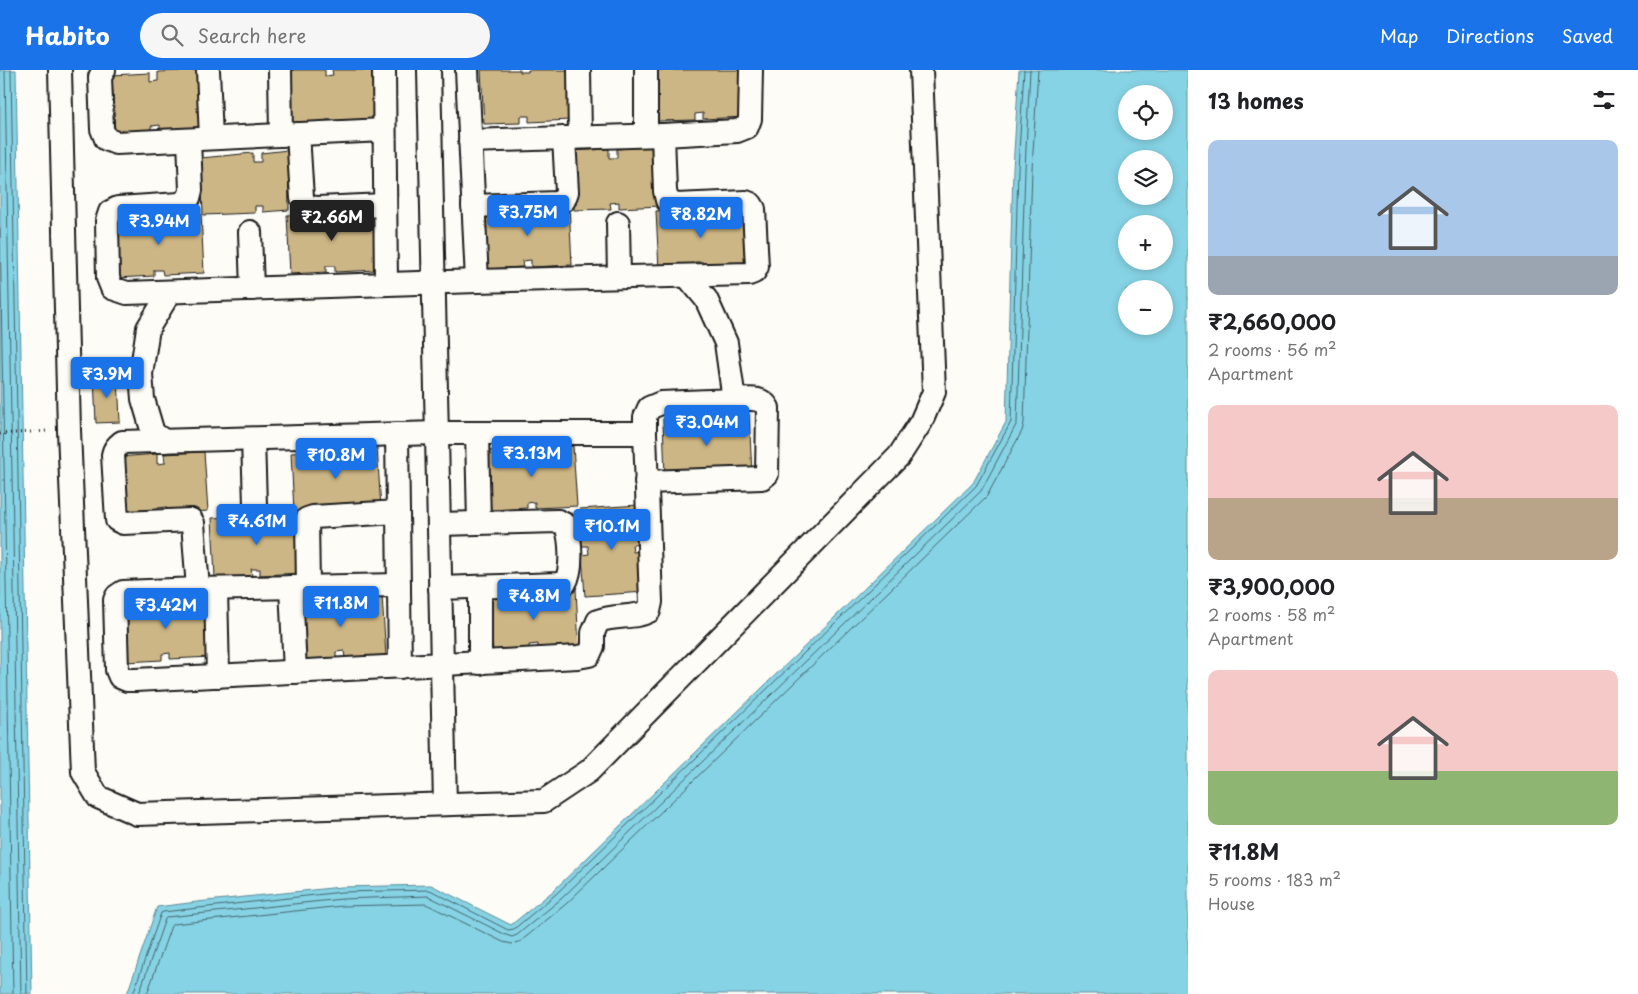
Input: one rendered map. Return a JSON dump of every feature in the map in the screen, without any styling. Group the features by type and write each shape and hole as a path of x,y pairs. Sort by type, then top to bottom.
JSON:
{"street":[{"path":"60,70 58,431 83,772 98,797 137,814 544,802 589,771 899,456 921,422 934,392 921,70"},
{"path":"104,70 100,77 102,129 106,139 116,143 384,130"},
{"path":"208,70 200,139 189,198 180,204 114,208 110,212 106,221 108,278 112,288 127,293 170,292 433,282 749,274 754,272 757,267 754,209 751,204 746,202 676,205 667,200 664,191 646,70"},
{"path":"280,70 302,198 308,207 385,205"},
{"path":"384,70 386,284"},
{"path":"428,70 445,804"},
{"path":"468,70 477,281"},
{"path":"473,206 556,203 564,200 567,192 579,70"},
{"path":"470,141 738,131 747,127 750,119 750,70"},
{"path":"618,223 619,277"},
{"path":"250,232 252,289"},
{"path":"687,276 706,300 726,343 734,400"},
{"path":"164,441 153,433 144,399 141,374 148,328 170,292"},
{"path":"399,585 123,592 115,600 118,670 120,677 127,680 218,676 480,663 578,657 589,654 593,646 593,633 598,621 610,617 641,616 649,611 651,602 646,482 645,418 649,408 661,403 760,399 765,403 768,408 767,474 762,478 646,482"},
{"path":"218,676 207,589 192,521 187,519 123,523 117,520 114,450 122,442 437,433 645,433"},
{"path":"478,433 479,523"},
{"path":"397,434 400,667"},
{"path":"252,439 255,505"},
{"path":"295,672 300,587 307,519 313,517 398,512"},
{"path":"438,524 558,521 566,525 569,533 570,575 566,583 440,588"},
{"path":"480,587 480,663"}],"path":[{"path":"0,434 58,431"}],"water":[{"path":"0,70 16,70 32,994 0,994"},
{"path":"1019,70 1188,70 1188,994 127,994 157,907 341,887 431,885 511,925 553,891 973,483 1006,422 1013,169"}],"building":[{"path":"198,70 201,129 160,132 160,125 151,126 151,132 115,134 112,75 150,73 150,82 158,81 158,72"},
{"path":"287,70 325,70 325,76 333,75 332,70 373,70 376,124 334,126 334,120 326,120 327,126 290,128"},
{"path":"481,70 520,70 520,72 528,72 528,70 568,70 570,120 529,122 529,116 521,116 521,123 484,124"},
{"path":"656,70 742,70 744,117 703,119 703,113 695,114 695,120 658,121"},
{"path":"657,146 660,206 619,208 619,202 610,203 611,209 574,210 571,151 609,149 609,158 617,158 617,149"},
{"path":"288,150 289,210 263,212 263,206 255,206 255,213 203,215 201,158 253,153 253,162 261,162 261,153"},
{"path":"569,205 572,265 531,267 531,260 522,261 523,267 486,269 483,210 521,207 522,217 530,216 529,207"},
{"path":"742,206 745,266 704,268 703,262 695,262 696,269 659,270 656,211 694,209 694,218 702,218 701,209"},
{"path":"373,210 376,270 335,272 335,266 326,266 326,272 290,274 287,215 325,213 325,222 333,221 332,212"},
{"path":"201,214 204,273 163,275 162,270 154,270 154,276 117,278 115,219 153,217 153,225 161,225 160,216"},
{"path":"118,376 120,422 96,423 94,377"},
{"path":"749,414 752,474 665,478 663,419 701,417 701,426 709,425 708,416"},
{"path":"573,446 577,506 535,508 535,502 527,503 527,508 491,510 487,451 525,449 526,458 534,458 533,449"},
{"path":"377,448 381,508 339,510 339,504 331,504 331,510 294,512 291,453 329,451 330,460 338,459 337,450"},
{"path":"204,452 208,511 167,514 166,507 158,508 159,514 122,516 119,457 157,454 157,464 165,463 164,454"},
{"path":"639,505 641,544 632,545 633,552 642,551 645,592 585,596 582,555 589,554 588,546 582,546 580,509"},
{"path":"298,513 301,573 260,575 260,569 251,569 252,576 215,577 212,518 250,516 251,525 258,525 258,516"},
{"path":"576,589 579,648 538,650 538,644 529,645 529,651 493,653 490,593 528,591 528,600 536,600 535,591"},
{"path":"382,596 386,656 345,658 344,651 336,652 336,658 300,660 297,601 334,599 335,608 343,607 342,598"},
{"path":"208,597 211,657 170,659 170,653 162,654 162,660 125,662 122,602 160,600 160,609 168,609 168,600"}]}
